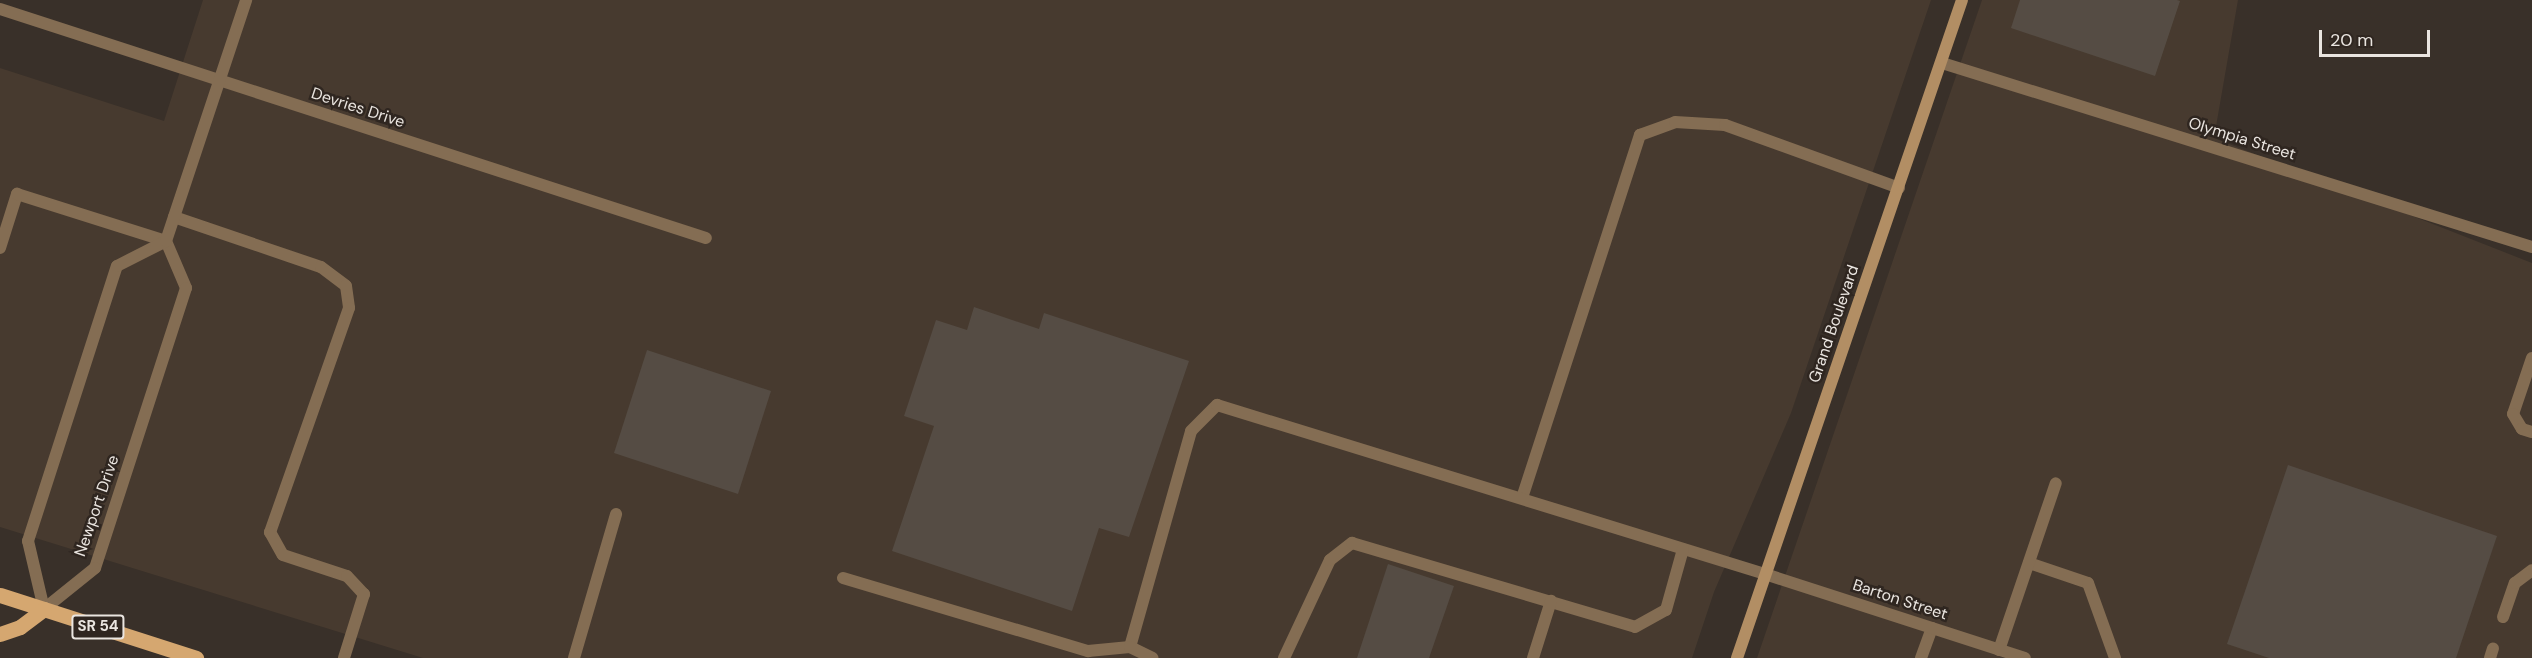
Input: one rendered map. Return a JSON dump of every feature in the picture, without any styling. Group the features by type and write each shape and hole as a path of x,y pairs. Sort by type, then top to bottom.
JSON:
{"main road":[{"name":"Grand Boulevard","path":"1737,658 1962,0"},
{"name":"SR 54","path":"0,595 196,658"},
{"path":"0,634 20,627 44,609"}],"street":[{"path":"44,609 28,541 117,266 166,241 246,0"},
{"name":"Devries Drive","path":"0,9 706,238"},
{"name":"Olympia Street","path":"1942,63 2532,247"},
{"path":"1522,498 1640,135 1675,122 1725,125 1899,188"},
{"path":"0,248 17,194 166,241"},
{"path":"174,217 321,267 346,286 348,308 270,532 283,555 347,576 364,594 344,658"},
{"name":"Newport Drive","path":"44,609 95,568 99,556 186,288 166,241"},
{"path":"2532,358 2513,414 2522,429 2532,432"},
{"name":"Barton Street","path":"1131,647 1191,431 1217,405 1765,574 2025,658"},
{"path":"2000,650 2056,483"},
{"path":"574,658 616,514"},
{"path":"1284,658 1330,560 1352,543 1635,627 1666,610 1683,549"},
{"path":"2029,562 2088,583 2115,658"},
{"path":"2503,617 2515,583 2532,570"},
{"path":"843,578 1088,651 1131,647 1153,658"},
{"path":"1533,658 1551,601"},
{"path":"1921,658 1932,628"}],"shaded area":[{"path":"203,0 1931,0 1791,413 1714,592 1692,658 423,658 0,527 0,68 164,121"},
{"path":"1982,0 2238,0 2214,138 2532,263 2532,658 1757,658"}],"building":[{"path":"2020,0 2180,1 2155,76 2011,28"},
{"path":"974,307 1039,329 1044,313 1189,361 1129,537 1099,528 1072,611 892,551 934,426 904,416 936,320 967,330"},
{"path":"647,350 771,391 738,494 614,453"},
{"path":"2288,465 2497,536 2456,658 2269,658 2227,644"},
{"path":"1388,564 1454,586 1429,658 1357,658"}]}
